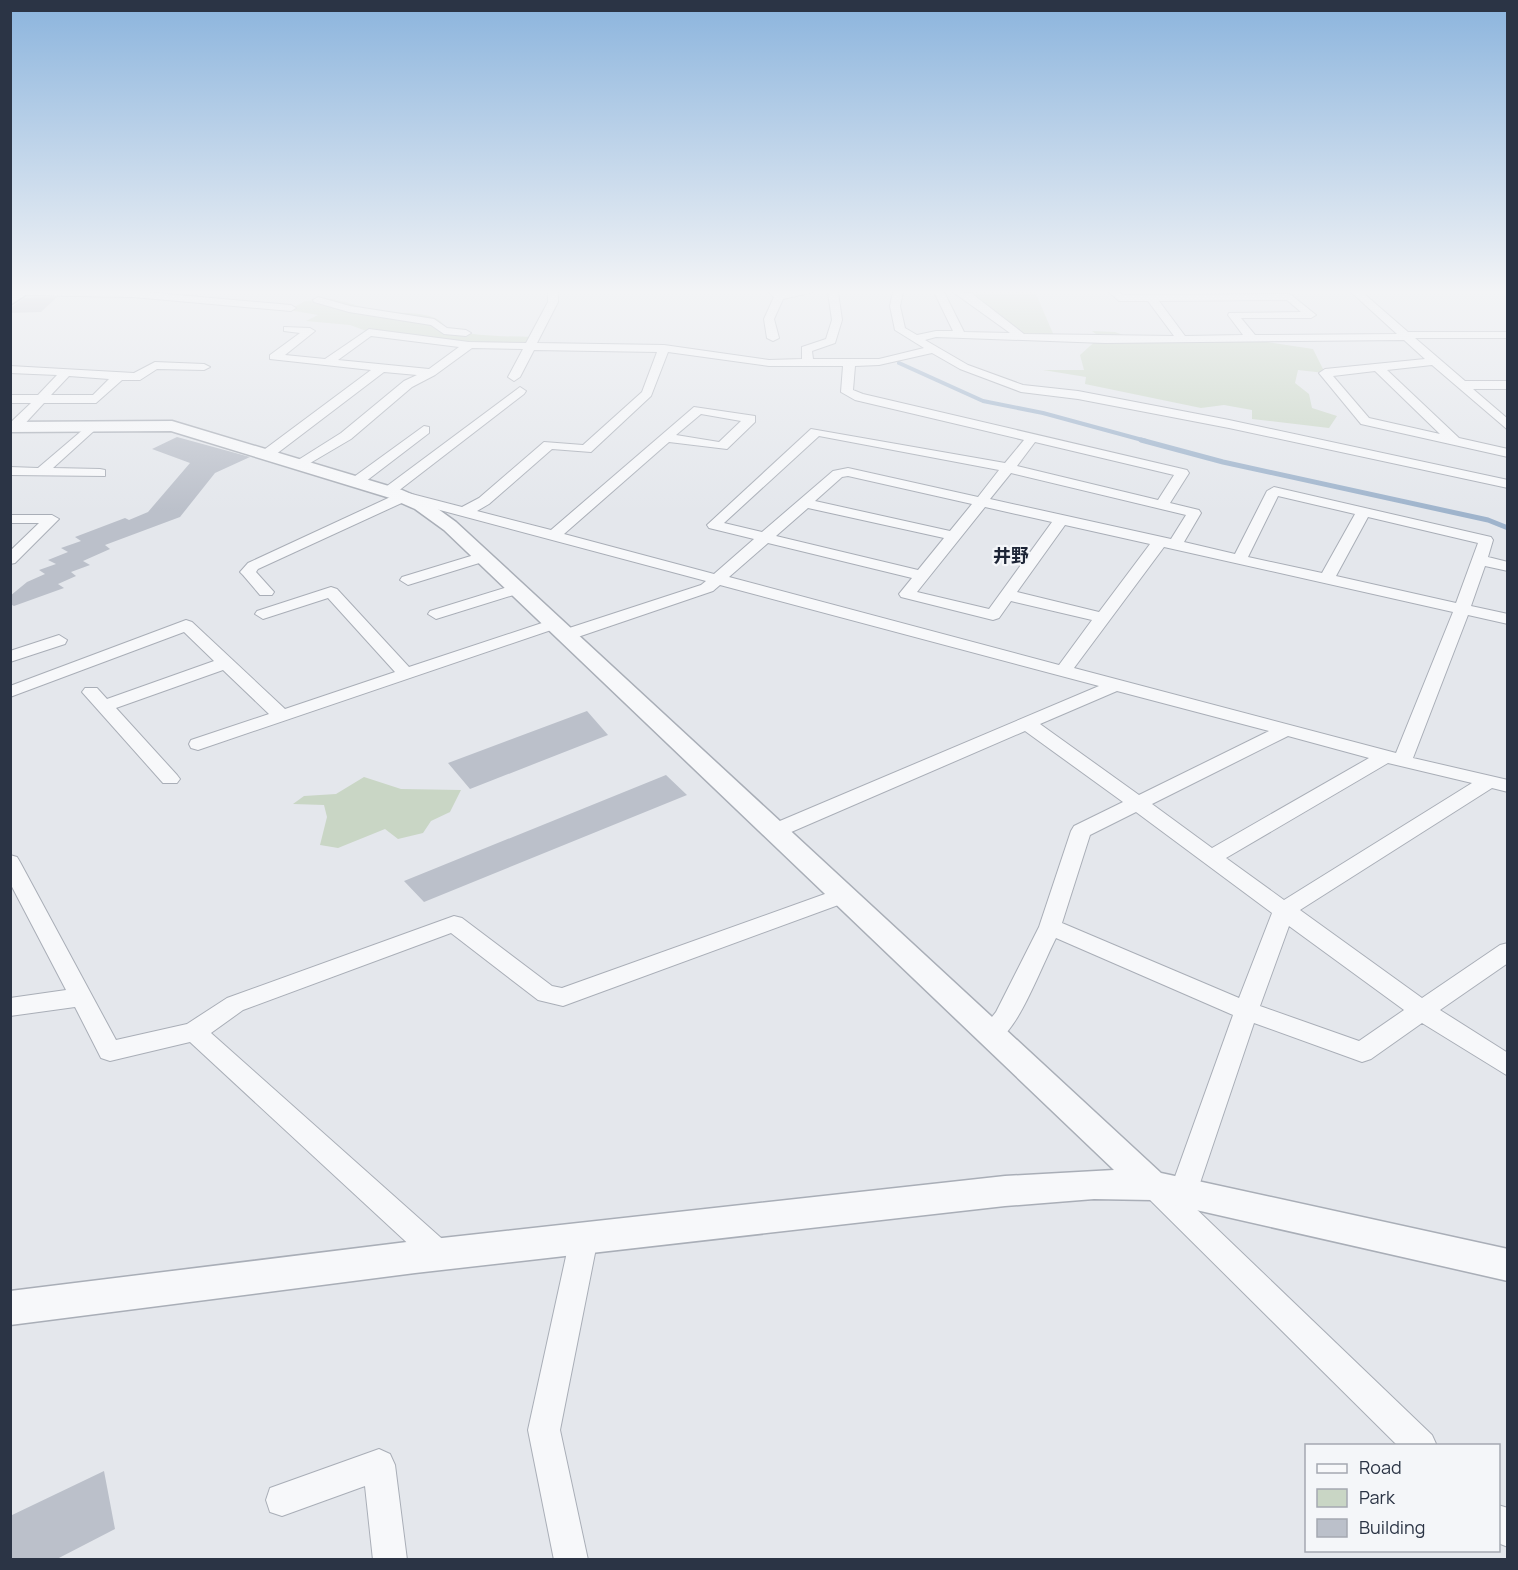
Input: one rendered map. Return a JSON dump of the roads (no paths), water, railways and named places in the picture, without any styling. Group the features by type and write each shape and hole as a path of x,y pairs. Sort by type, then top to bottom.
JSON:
{"street":[{"path":"10,369 136,377 152,365"},
{"path":"175,365 204,367"},
{"path":"352,365 431,373"},
{"path":"300,465 346,436 408,384 441,365"},
{"path":"514,377 520,365"},
{"path":"464,512 484,501 549,445 586,449 647,393 657,365"},
{"path":"849,365 847,392 1182,473 1162,505"},
{"path":"961,365 1021,388 1078,395 1229,424 1508,484"},
{"path":"1394,365 1325,373 1365,421 1508,453"},
{"path":"1440,365 1508,426"},
{"path":"1378,367 1454,441"},
{"path":"266,455 382,368"},
{"path":"12,427 67,372"},
{"path":"10,399 96,399 119,376"},
{"path":"1462,385 1507,385"},
{"path":"266,592 248,572 253,566 395,494 520,391"},
{"path":"553,536 698,410 751,419 722,446 667,438"},
{"path":"42,471 92,426"},
{"path":"12,427 172,426 395,494 1394,759 1498,784"},
{"path":"357,482 424,430"},
{"path":"922,576 714,525 816,432 1009,468 1194,513 1103,618 1063,671"},
{"path":"1034,436 907,594 993,615 1062,518"},
{"path":"10,471 100,473"},
{"path":"198,744 406,674 707,588 838,474 848,472 1508,619"},
{"path":"1212,857 1394,759 1462,607 1486,540 1274,491 1240,558"},
{"path":"395,494 422,505 450,526 991,1033 1168,1188 1419,1444"},
{"path":"805,503 955,536"},
{"path":"1328,578 1363,512"},
{"path":"10,519 52,519 10,560"},
{"path":"408,580 484,557"},
{"path":"1479,560 1508,567"},
{"path":"436,614 517,589"},
{"path":"263,614 331,592 406,674"},
{"path":"1008,595 1103,618"},
{"path":"10,692 186,625 282,716"},
{"path":"11,656 59,639"},
{"path":"105,706 226,663"},
{"path":"775,831 1116,685"},
{"path":"91,692 170,779"},
{"path":"1027,723 1422,1011 1508,1066"},
{"path":"991,1033 1005,1018 1050,927 1081,831 1286,730"},
{"path":"1168,1188 1246,1011 1284,910 1498,784"},
{"path":"13,871 110,1052 194,1032 235,1004 454,924 546,994 563,997 844,895"},
{"path":"1050,927 1246,1011 1362,1052 1508,951"},
{"path":"10,1007 81,997"},
{"path":"194,1032 439,1254"},
{"path":"10,1308 439,1254 1005,1191 1094,1184 1168,1188 1508,1265"},
{"path":"571,1560 544,1430 585,1238"},
{"path":"282,1500 379,1465 390,1560"}],"waterway":[{"path":"904,365 983,401 1043,413 1146,441"},
{"path":"1141,440 1223,462 1488,520 1508,528"}],"district":[{"name":"井野","path":"1011,556"}]}
